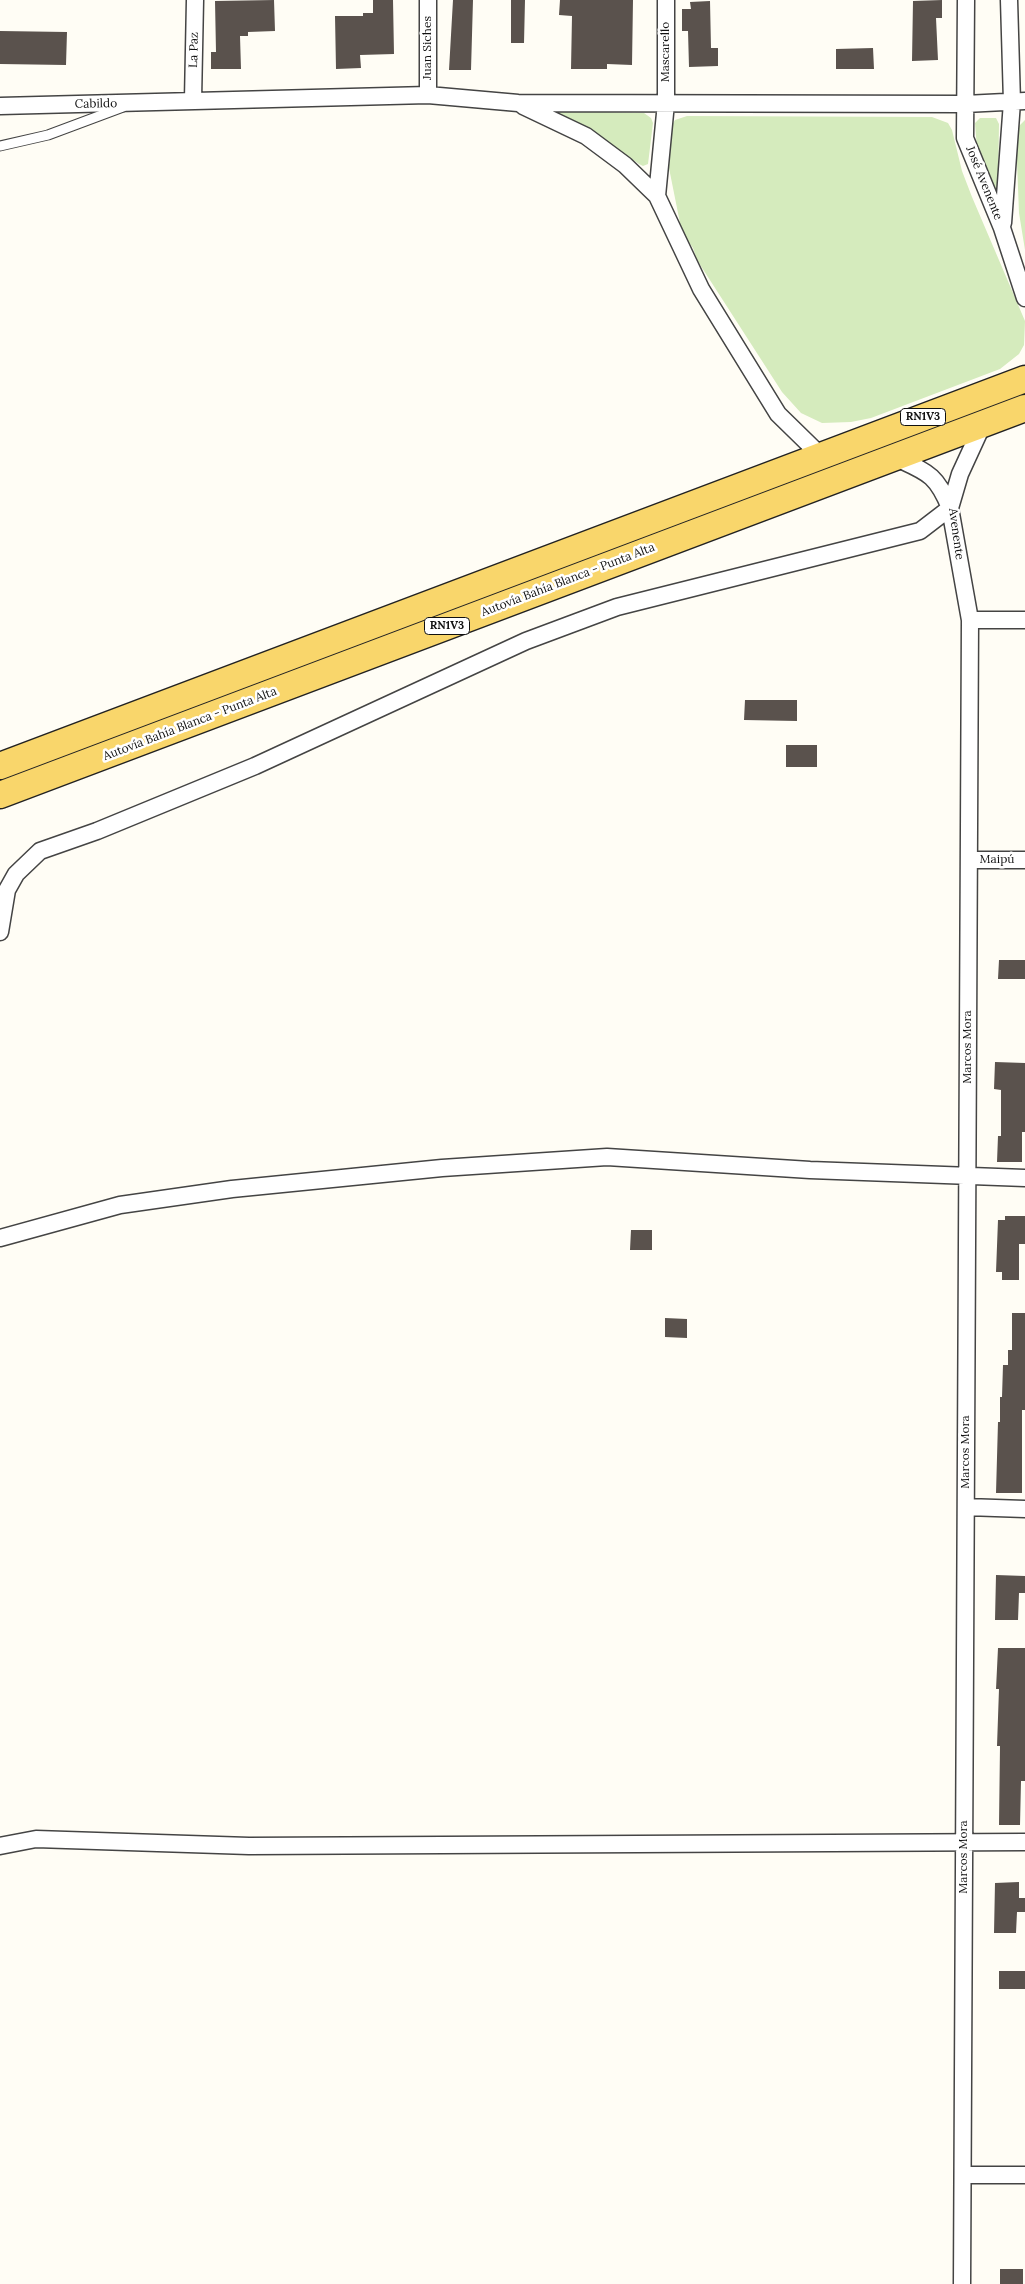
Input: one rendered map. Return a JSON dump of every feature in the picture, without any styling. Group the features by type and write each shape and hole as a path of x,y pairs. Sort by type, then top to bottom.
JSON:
{"main road":[{"name":"Autovía Bahía Blanca - Punta Alta","path":"0,766 1025,379"},
{"name":"Autovía Bahía Blanca - Punta Alta","path":"0,795 1025,408"}],"street":[{"name":"La Paz","path":"193,100 195,0"},
{"name":"Juan Siches","path":"428,0 428,95"},
{"name":"Mascarello","path":"657,196 666,104 666,0"},
{"name":"José Avenente","path":"966,0 965,138 1002,228"},
{"name":"José Avenente","path":"1002,228 1019,102 1008,0"},
{"name":"Cabildo","path":"0,106 428,95 518,103 965,104 1019,102"},
{"path":"518,103 586,136 626,165 657,196 701,289 778,414 821,456"},
{"path":"1002,228 1025,298"},
{"name":"Avenente","path":"970,620 950,508 960,474 983,424"},
{"path":"0,932 7,890 16,874 40,851 97,831 255,766 526,642 617,607 920,531 950,508 941,487 929,473 894,457"},
{"path":"970,620 1025,620"},
{"name":"Marcos Mora","path":"962,2284 970,620"},
{"name":"Maipú","path":"969,860 1025,860"},
{"path":"0,1238 120,1205 222,1190 442,1168 597,1158 810,1170 1025,1178"},
{"path":"966,1507 1025,1509"},
{"path":"0,1846 36,1839 249,1846 1025,1842"},
{"path":"963,2175 1025,2175"}],"lane":[{"path":"0,146 48,135 133,104"}],"green space":[{"path":"556,112 644,113 651,118 653,123 648,164 643,166 639,164 599,136 558,116"},
{"path":"687,116 932,117 948,123 952,130 962,171 972,197 1025,321 1024,345 1019,354 1000,369 871,418 851,422 822,423 801,413 782,392 697,260 693,248 682,233 669,168 671,127 675,120"},
{"path":"980,118 996,118 999,124 998,187 996,190 977,149 975,123"},
{"path":"1025,120 1025,250 1019,213 1016,137 1018,127"}],"building":[{"path":"274,0 275,31 248,32 248,36 240,36 241,69 211,69 211,52 216,52 215,1"},
{"path":"373,0 393,0 394,54 360,55 361,68 336,69 335,16 363,16 363,13 373,13"},
{"path":"453,0 473,0 471,70 449,70"},
{"path":"511,0 525,0 524,43 511,43"},
{"path":"560,0 633,0 632,65 607,64 607,69 571,69 572,16 559,15"},
{"path":"942,0 942,18 936,18 938,60 912,61 913,1"},
{"path":"710,1 711,48 718,48 718,66 689,67 688,31 682,31 682,9 691,9 690,2"},
{"path":"0,31 67,32 66,65 0,64"},
{"path":"873,48 874,69 836,69 836,49"},
{"path":"745,700 797,700 797,721 744,720"},
{"path":"786,745 817,745 817,767 786,767"},
{"path":"999,960 1025,960 1025,979 998,979"},
{"path":"995,1062 1025,1063 1025,1132 1022,1132 1022,1162 997,1162 998,1136 1001,1136 1001,1090 994,1089"},
{"path":"1005,1216 1025,1216 1025,1244 1019,1244 1019,1280 1002,1280 1002,1272 996,1272 998,1220 1005,1220"},
{"path":"631,1230 652,1230 652,1250 630,1250"},
{"path":"1012,1313 1025,1313 1025,1410 1022,1410 1022,1493 996,1493 1000,1397 1002,1397 1003,1365 1008,1365 1008,1350 1012,1350"},
{"path":"665,1318 687,1319 687,1338 665,1337"},
{"path":"996,1575 1025,1576 1025,1593 1019,1593 1018,1620 995,1620"},
{"path":"998,1648 1025,1648 1025,1781 1021,1781 1020,1825 999,1825 1000,1746 997,1746 999,1689 996,1689"},
{"path":"1019,1882 1019,1898 1025,1898 1025,1912 1017,1912 1016,1933 994,1933 995,1883"},
{"path":"999,1971 1025,1971 1025,1989 999,1989"},
{"path":"1000,2269 1023,2269 1023,2284 1000,2284"}]}
